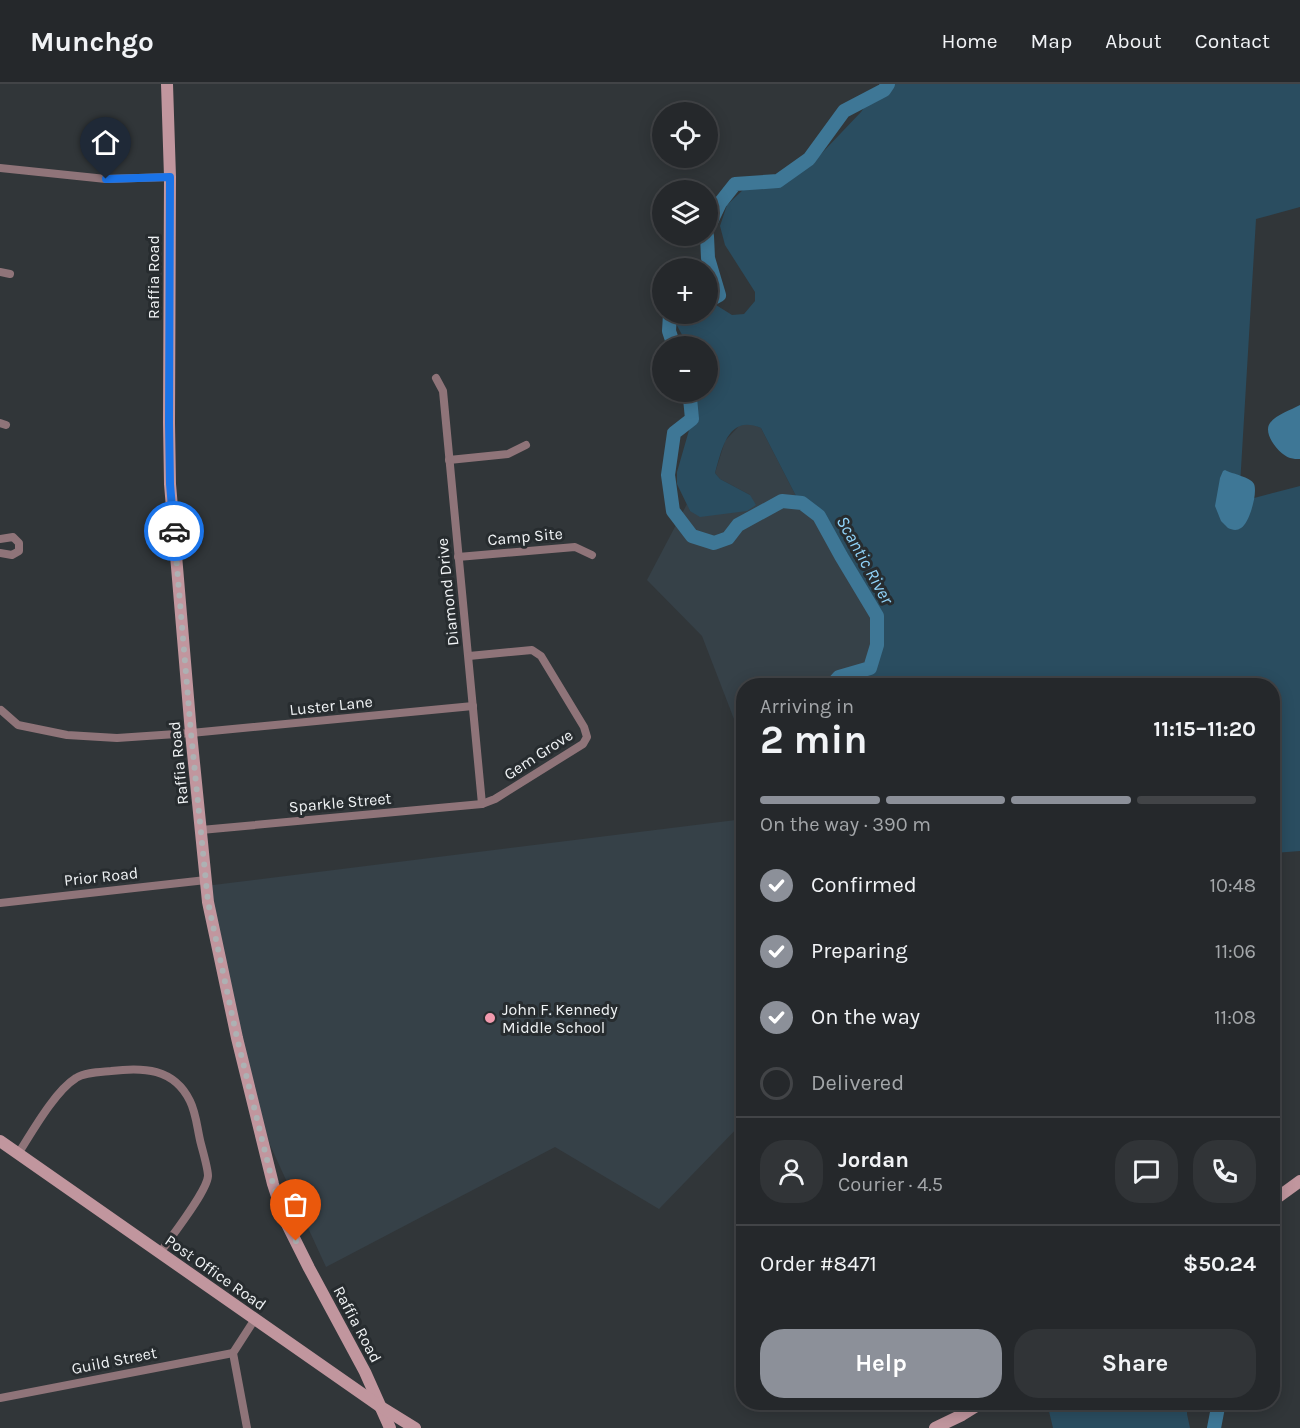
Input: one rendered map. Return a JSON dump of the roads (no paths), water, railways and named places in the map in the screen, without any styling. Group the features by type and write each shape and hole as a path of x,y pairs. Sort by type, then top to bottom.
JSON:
{"main road":[{"name":"Raffia Road","path":"167,84 170,177 170,484 206,880 218,954 273,1184 284,1218 365,1372 390,1428"},
{"name":"Post Office Road","path":"0,1141 381,1407 415,1428"},
{"path":"1280,1196 1300,1181"},
{"path":"935,1428 970,1410"}],"street":[{"path":"0,168 106,179 170,177"},
{"path":"0,272 10,274"},
{"name":"Diamond Drive","path":"436,378 443,391 482,804"},
{"path":"449,460 508,454 526,445"},
{"path":"0,539 13,537 19,543 19,551 12,555 0,553"},
{"name":"Camp Site","path":"458,557 574,547 592,555"},
{"name":"Gem Grove","path":"469,656 532,650 541,656 584,727 587,737 583,744 495,799 482,804"},
{"name":"Luster Lane","path":"1,710 18,725 67,735 117,738 473,706"},
{"name":"Sparkle Street","path":"201,830 482,804"},
{"name":"Prior Road","path":"0,903 206,880"},
{"path":"18,1154 64,1087 78,1077 134,1068 165,1075 178,1084 189,1099 194,1114 208,1176 203,1190 160,1253"},
{"path":"247,1428 233,1353 255,1319"},
{"name":"Guild Street","path":"0,1398 233,1353"}],"waterway":[{"name":"Scantic River","path":"718,207 735,184 778,181 809,159 844,111 884,90 888,84"},
{"name":"Scantic River","path":"707,246 708,258"},
{"name":"Scantic River","path":"718,292 718,296"},
{"name":"Scantic River","path":"669,324 671,336"},
{"name":"Scantic River","path":"690,402 692,419 674,433 668,475 673,511 692,536 714,543 728,538 738,525 782,501 802,503 819,516 877,616 877,645 870,668 838,678"},
{"name":"Scantic River","path":"1214,1428 1217,1410"}],"place":[{"name":"John F. Kennedy Middle School","path":"490,1018"}]}
